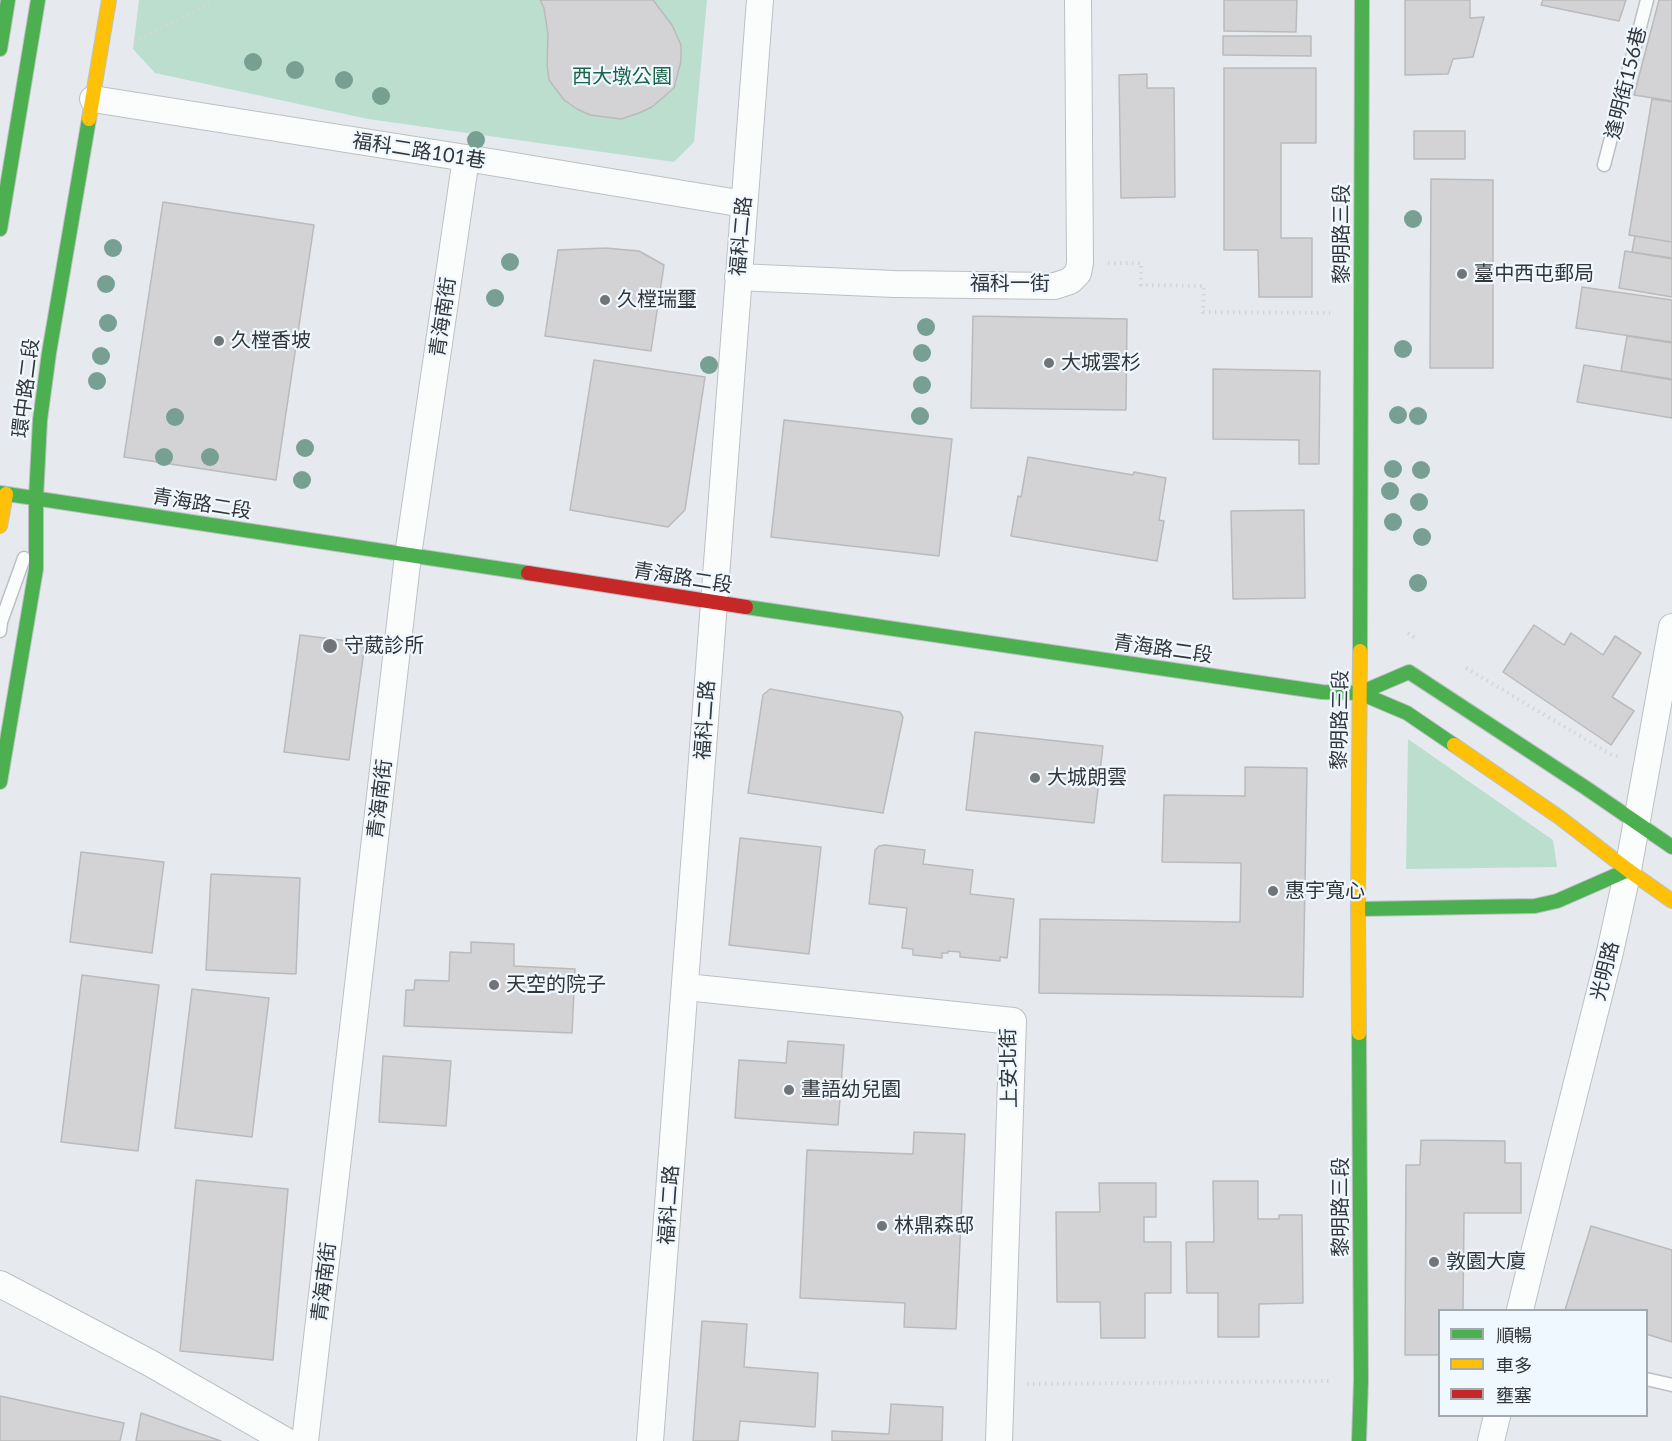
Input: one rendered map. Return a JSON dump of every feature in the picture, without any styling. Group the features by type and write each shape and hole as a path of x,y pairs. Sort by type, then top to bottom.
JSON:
{"main road":[{"path":"0,49 8,0"},
{"path":"0,229 38,0"},
{"name":"環中路二段","path":"0,782 36,568 36,498 40,420 48,352 109,0"},
{"name":"黎明路三段","path":"1359,1441 1361,1380 1358,909 1362,0"},
{"path":"25,452 40,420"},
{"path":"0,526 6,490"},
{"name":"青海路二段","path":"6,490 36,498 713,603 1322,692 1360,693 1407,713 1429,727 1558,817 1672,901"},
{"name":"青海路二段","path":"1360,693 1409,672 1672,847"},
{"path":"1358,909 1535,906 1557,901 1628,870"}],"street":[{"name":"福科二路","path":"650,1441 760,0"},
{"path":"1078,0 1080,263"},
{"name":"福科二路101巷","path":"93,99 744,204"},
{"name":"青海南街","path":"305,1441 408,555 465,158"},
{"name":"福科一街","path":"738,277 894,284 1055,286 1070,281 1078,273 1080,263"},
{"name":"光明路","path":"1521,1309 1610,952 1638,823 1672,627"},
{"name":"上安北街","path":"686,987 1013,1021 999,1441"},
{"path":"0,1284 150,1363 286,1441"},
{"path":"1491,1441 1497,1417"}],"lane":[{"name":"逢明街156巷","path":"1604,165 1647,0"},
{"path":"0,631 1,622 36,524"},
{"path":"1648,1380 1672,1385"}],"path":[{"path":"131,44 213,0"},
{"path":"1080,263 1141,263 1141,285 1204,286 1203,312 1361,314"},
{"path":"1407,633 1428,646"},
{"path":"1459,664 1612,755 1623,757"},
{"path":"1002,1384 1361,1380"}],"green space":[{"name":"西大墩公園","path":"139,0 707,0 694,142 674,162 368,119 155,73 133,49"},
{"path":"1408,739 1553,840 1557,867 1406,869"}],"building":[{"path":"540,0 653,0 672,25 681,45 681,61 674,88 652,107 621,119 590,115 577,109 564,100 549,80 548,35 544,8"},
{"path":"1224,0 1297,0 1296,32 1224,31"},
{"path":"1405,0 1470,0 1470,18 1484,17 1473,57 1453,59 1448,74 1405,75"},
{"path":"1543,0 1626,0 1619,21 1541,5"},
{"path":"1659,0 1672,0 1672,101 1634,95"},
{"path":"1223,36 1311,36 1311,56 1223,55"},
{"path":"1224,68 1316,68 1316,143 1281,143 1281,238 1312,238 1312,297 1259,297 1258,250 1224,250"},
{"path":"1147,74 1147,88 1174,88 1175,197 1121,198 1119,75"},
{"path":"1652,99 1672,102 1672,242 1629,235"},
{"path":"1414,131 1465,131 1465,159 1414,159"},
{"name":"臺中西屯郵局","path":"1431,179 1493,180 1493,368 1430,368"},
{"name":"久樘香坡","path":"163,202 314,225 276,480 124,457"},
{"path":"1635,236 1672,242 1672,258 1632,252"},
{"name":"久樘瑞璽","path":"605,248 639,251 664,265 651,351 545,336 558,250"},
{"path":"1625,251 1672,259 1672,297 1619,288"},
{"path":"1582,287 1672,300 1672,342 1576,328"},
{"name":"大城雲杉","path":"973,316 1127,319 1126,410 971,408"},
{"path":"1627,336 1672,343 1672,379 1621,371"},
{"path":"594,360 705,377 685,510 668,527 570,510"},
{"path":"1584,365 1672,380 1672,418 1577,402"},
{"path":"1213,369 1320,371 1319,464 1299,464 1299,440 1213,439"},
{"path":"784,420 952,439 939,556 771,537"},
{"path":"1028,457 1133,475 1134,472 1166,478 1159,520 1164,521 1157,561 1011,536"},
{"path":"1304,510 1305,598 1233,599 1231,511"},
{"path":"1534,625 1564,645 1571,633 1603,655 1615,636 1641,653 1612,697 1634,711 1611,745 1503,672"},
{"path":"300,635 365,643 349,760 284,752"},
{"path":"770,689 900,712 903,717 883,813 748,793 763,695"},
{"name":"大城朗雲","path":"975,732 1103,746 1094,823 966,810"},
{"name":"惠宇寬心","path":"1245,767 1307,768 1303,997 1039,993 1040,919 1240,922 1241,863 1162,862 1164,795 1245,796"},
{"path":"740,838 821,847 809,954 729,945"},
{"path":"885,845 925,850 923,864 973,870 970,894 1014,899 1007,958 1000,957 1000,961 960,957 960,952 948,951 948,953 942,953 942,958 913,955 913,949 902,948 907,908 869,904 875,850"},
{"path":"81,852 164,862 152,953 70,942"},
{"path":"211,874 300,878 296,974 206,970"},
{"name":"天空的院子","path":"471,942 514,944 514,966 575,969 572,1033 404,1026 406,990 414,990 415,980 449,981 450,952 471,953"},
{"path":"82,975 159,985 138,1151 61,1142"},
{"path":"192,989 269,998 252,1137 175,1128"},
{"name":"畫語幼兒園","path":"788,1041 844,1045 838,1125 735,1118 739,1060 786,1063"},
{"path":"383,1056 451,1061 446,1126 379,1122"},
{"name":"林鼎森邸","path":"914,1132 965,1134 956,1329 904,1327 905,1303 800,1298 807,1150 913,1154"},
{"name":"敦園大廈","path":"1421,1140 1505,1141 1505,1163 1521,1163 1521,1213 1464,1213 1463,1309 1438,1309 1438,1355 1405,1355 1406,1165 1420,1165"},
{"path":"196,1180 288,1189 273,1360 180,1351"},
{"path":"1213,1181 1258,1181 1258,1219 1279,1219 1279,1215 1302,1215 1303,1303 1259,1304 1259,1337 1218,1337 1218,1293 1187,1293 1186,1242 1214,1242"},
{"path":"1099,1183 1156,1183 1156,1217 1144,1217 1144,1242 1171,1242 1171,1293 1145,1293 1145,1338 1101,1338 1100,1302 1057,1302 1056,1212 1100,1212"},
{"path":"1591,1226 1672,1250 1672,1342 1648,1335 1648,1309 1565,1309"},
{"path":"702,1321 747,1324 744,1367 818,1373 815,1427 740,1421 738,1441 693,1441"},
{"path":"0,1396 124,1423 120,1441 0,1441"},
{"path":"891,1404 943,1407 942,1441 832,1441 832,1431 889,1434"},
{"path":"141,1413 221,1441 136,1441"}],"traffic: fast":[{"path":"0,49 8,0"},
{"path":"0,229 38,0"},
{"path":"1360,651 1362,0"},
{"path":"0,782 36,569 36,498 40,420 49,353 89,119"},
{"path":"0,493 528,573"},
{"path":"746,607 1322,692 1360,693 1407,713 1454,745"},
{"path":"1360,693 1409,672 1672,847"},
{"path":"1358,909 1535,906 1557,901 1628,870"},
{"path":"1359,1033 1361,1380 1359,1441"}],"traffic: slow":[{"path":"89,119 109,0"},
{"path":"0,526 6,494"},
{"path":"1359,1033 1360,651"},
{"path":"1454,745 1559,817 1672,901"}],"traffic: jam":[{"path":"528,573 746,607"}],"place":[{"name":"臺中西屯郵局","path":"1462,274"},
{"name":"久樘瑞璽","path":"605,300"},
{"name":"久樘香坡","path":"219,341"},
{"name":"大城雲杉","path":"1049,363"},
{"name":"守葳診所","path":"330,646"},
{"name":"大城朗雲","path":"1035,778"},
{"name":"惠宇寬心","path":"1273,891"},
{"name":"天空的院子","path":"494,985"},
{"name":"畫語幼兒園","path":"789,1090"},
{"name":"林鼎森邸","path":"882,1226"},
{"name":"敦園大廈","path":"1434,1262"}]}
